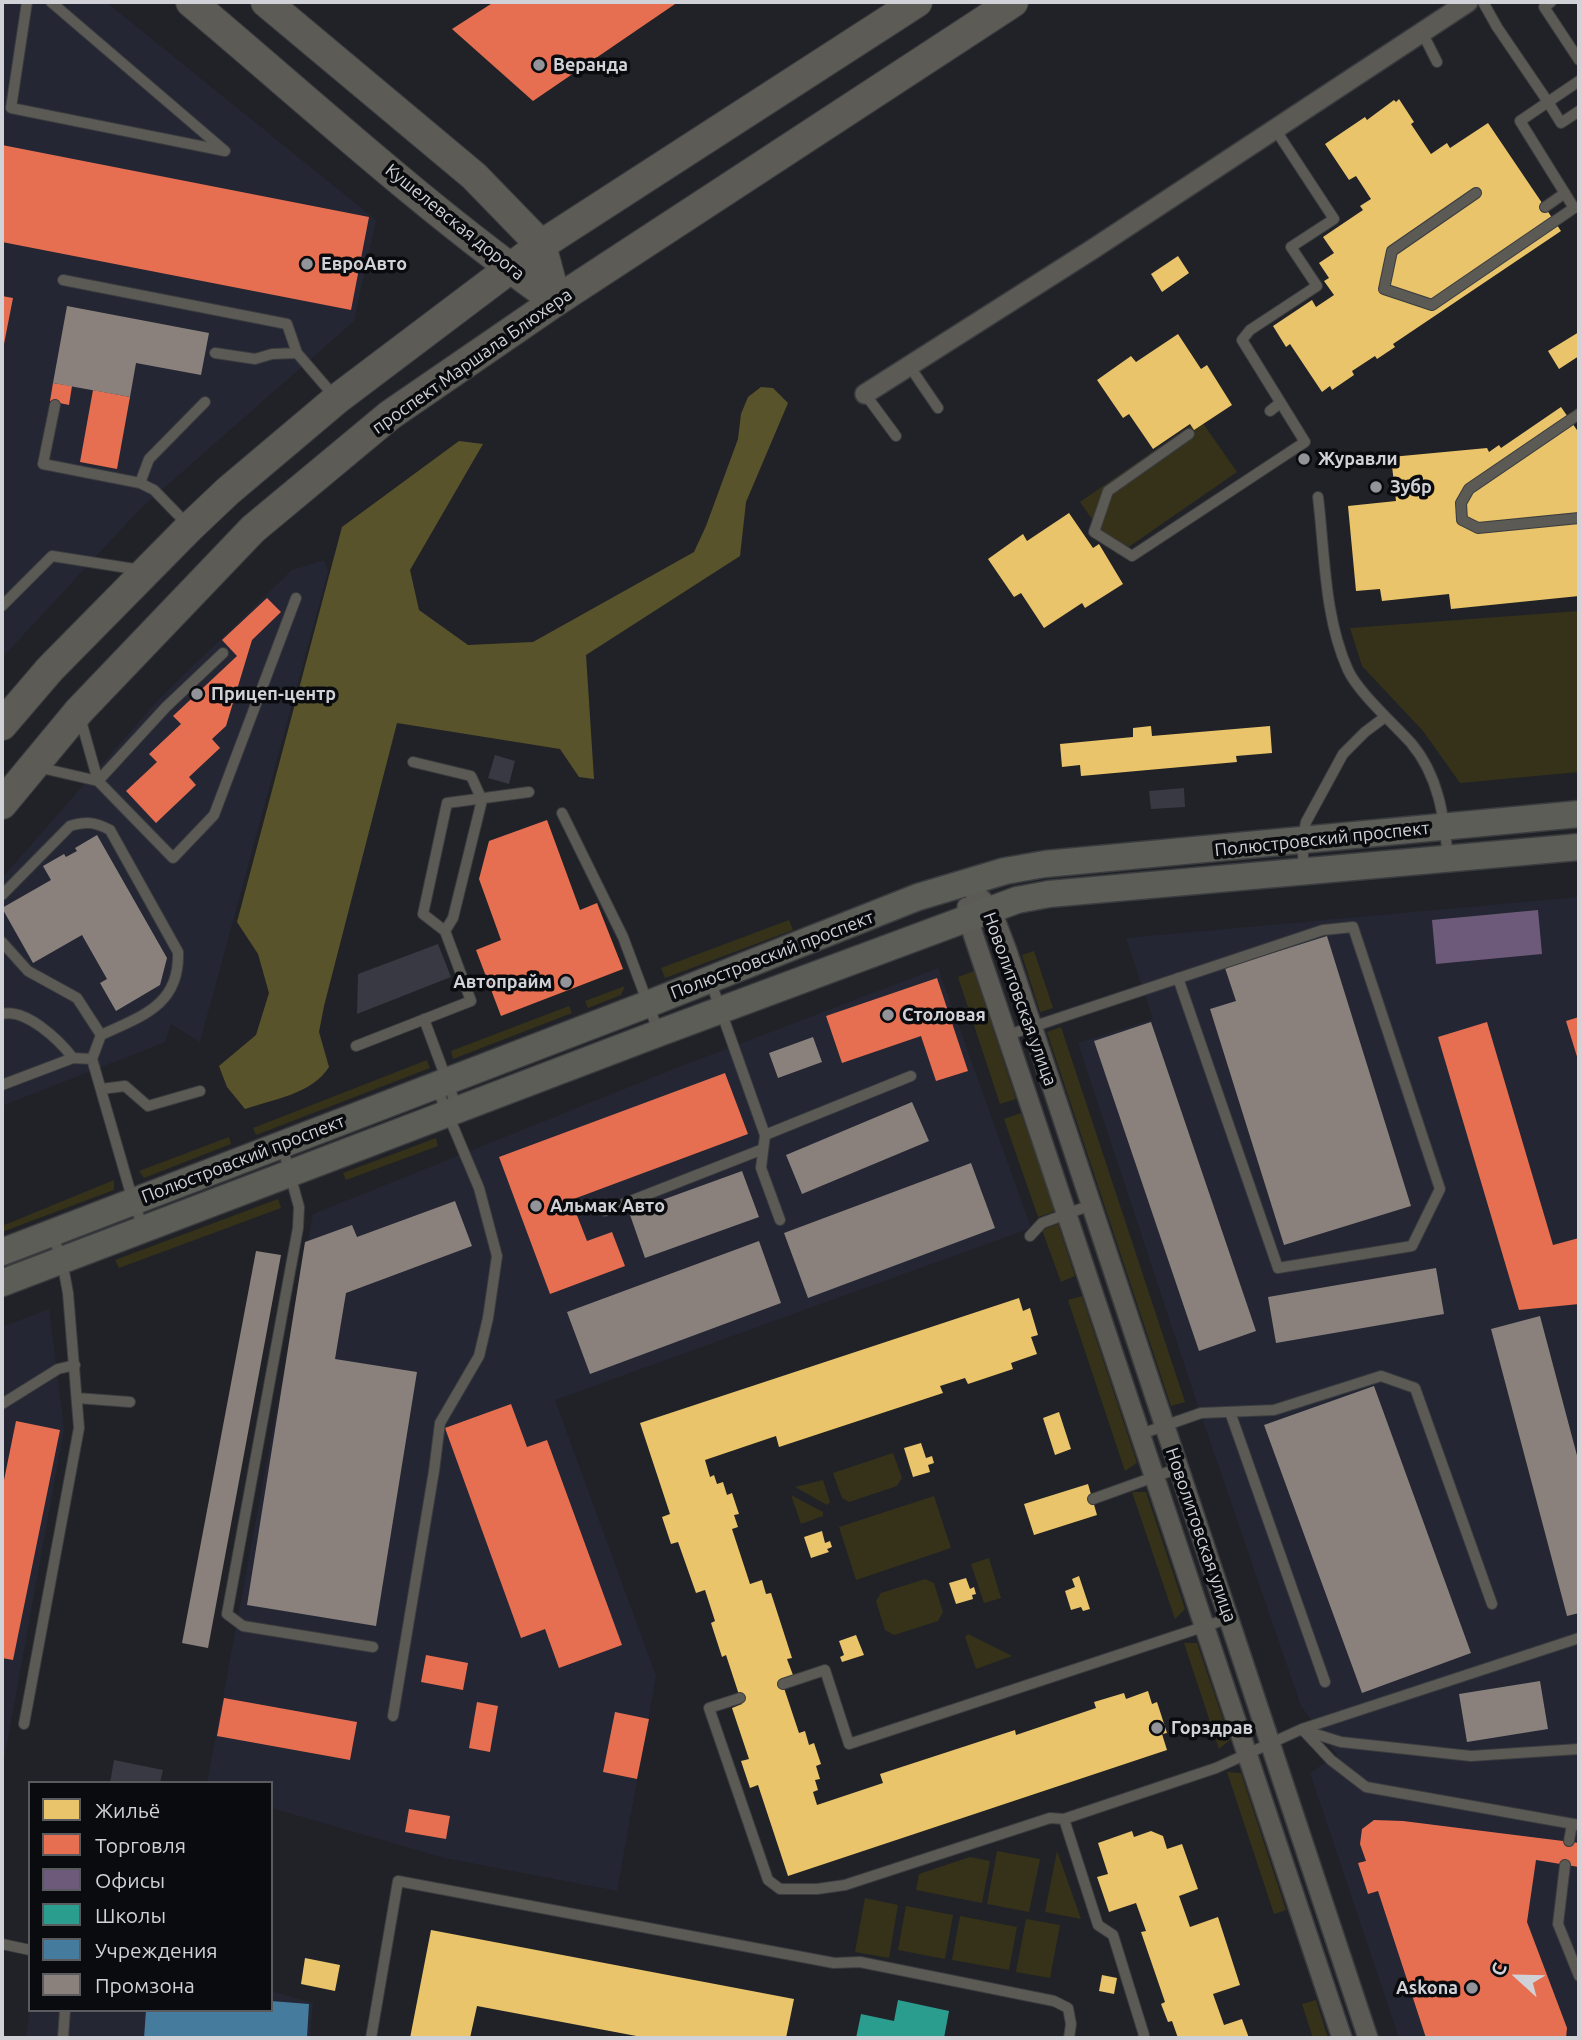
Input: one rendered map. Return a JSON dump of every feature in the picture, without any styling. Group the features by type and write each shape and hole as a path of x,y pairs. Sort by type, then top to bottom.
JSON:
{"main road":[{"name":"Кушелевская дорога","path":"191,2 508,267 556,301"},
{"name":"Кушелевская дорога","path":"266,2 474,176 541,245 556,301"},
{"path":"2,725 50,669 145,570 228,491 337,399 508,267 918,2"},
{"name":"проспект Маршала Блюхера","path":"2,804 79,712 253,529 390,415 556,301 1013,2"},
{"name":"Полюстровский проспект","path":"2,1252 710,980 918,897 965,882 1045,864 1579,814"},
{"name":"Полюстровский проспект","path":"2,1283 1017,900 1049,894 1579,847"}],"street":[{"path":"866,394 910,368 1468,2"},
{"name":"Новолитовская улица","path":"965,882 1032,1027 1368,2038"},
{"name":"Новолитовская улица","path":"979,914 1008,1035 1342,2038"}],"lane":[{"path":"27,2 11,108 225,151 51,2"},
{"path":"1483,2 1561,123 1579,111"},
{"path":"1551,2 1544,7 1579,60"},
{"path":"1422,32 1437,62"},
{"path":"1476,193 1392,251 1384,289 1432,305 1574,208 1520,121 1579,81"},
{"path":"1189,434 1108,491 1094,532 1132,556 1305,442 1242,340 1250,330 1317,286 1292,247 1334,219 1275,129"},
{"path":"1545,207 1565,193"},
{"path":"63,279 287,324 297,353 337,399"},
{"path":"215,352 255,359 272,354 297,353"},
{"path":"910,368 938,408"},
{"path":"866,394 896,436"},
{"path":"140,483 149,460 205,402"},
{"path":"1270,411 1280,404"},
{"path":"55,405 43,464 140,483 153,490 190,527"},
{"path":"1579,414 1469,489 1461,503 1462,520 1478,528 1579,518"},
{"path":"1318,496 1332,624 1349,673 1429,768 1439,794 1448,859"},
{"path":"2,606 52,556 145,570"},
{"path":"79,712 98,781 173,858 214,815 296,598"},
{"path":"98,781 166,708 223,653"},
{"path":"1304,871 1302,842 1306,822 1343,754 1385,717"},
{"path":"413,762 471,776 482,800 453,918 445,931"},
{"path":"33,766 98,781"},
{"path":"356,1046 471,1001 445,931 423,914 447,803 529,792"},
{"path":"562,813 624,937 659,1033"},
{"path":"2,895 70,826 84,821 97,823 110,830 178,952 179,970 172,988 161,1003 147,1014 101,1035 92,1059 133,1201 144,1229"},
{"path":"1008,1035 1178,978 1323,930 1353,927 1440,1189 1412,1246 1278,1268 1178,978"},
{"path":"2,943 27,971 77,998 101,1035"},
{"path":"710,980 765,1136 761,1168 780,1220"},
{"path":"2,1014 8,1013 42,1026 73,1058"},
{"path":"393,1716 440,1423 479,1356 488,1318 497,1256 479,1188 441,1083 424,1019"},
{"path":"2,1085 73,1058 92,1059"},
{"path":"765,1136 911,1076"},
{"path":"101,1089 125,1086 148,1105 201,1091"},
{"path":"282,1144 299,1207 298,1228 227,1614 243,1626 373,1647"},
{"path":"605,1211 764,1149"},
{"path":"1030,1236 1042,1223 1091,1205"},
{"path":"24,1724 79,1428 75,1365 62,1261 52,1233"},
{"path":"1090,1282 1114,1273"},
{"path":"2,1404 58,1369 75,1365"},
{"path":"1141,1434 1201,1413 1274,1410 1381,1377 1415,1388 1492,1604"},
{"path":"77,1398 130,1402"},
{"path":"1230,1412 1325,1682"},
{"path":"1093,1499 1179,1468"},
{"path":"783,1684 825,1670 849,1744 1230,1618"},
{"path":"740,1698 709,1708 768,1880 780,1889 817,1889 845,1885 1050,1818 1064,1819 1205,1772 1302,1729 1579,1638"},
{"path":"1302,1729 1341,1742 1471,1756 1579,1749"},
{"path":"1302,1729 1331,1760 1366,1787 1576,1825 1569,1841"},
{"path":"1064,1819 1098,1925 1113,1935 1143,2038"},
{"path":"1565,1865 1558,1924 1579,1976"},
{"path":"371,2038 398,1881 834,1963 860,1962 1054,2001 1068,2008 1071,2024 1069,2038"},
{"path":"2,1944 28,1950"},
{"path":"63,2038 65,2012"}],"shaded area":[{"path":"2,2 106,2 376,220 354,321 140,509 2,658"},
{"path":"761,387 773,388 788,403 746,502 740,556 586,655 594,779 579,777 560,749 397,723 324,1006 319,1032 329,1067 313,1084 303,1090 245,1109 227,1087 219,1066 256,1035 269,993 258,954 237,922 342,527 459,441 483,444 410,570 419,610 468,645 533,642 694,552 738,439 741,414 748,397"},
{"path":"1200,419 1237,472 1117,555 1080,502"},
{"path":"324,560 328,572 200,1042 171,1024 165,1042 2,1106 2,878 159,699 292,570"},
{"path":"1579,611 1579,772 1460,783 1423,731 1362,666 1350,628"},
{"path":"1579,897 1579,2038 1399,2038 1310,1773 1337,1755 1301,1706 1078,1043 1153,1019 1126,938"},
{"path":"789,920 793,930 665,978 661,968"},
{"path":"1034,951 1053,1008 1040,1012 1022,955"},
{"path":"938,968 1031,1228 555,1400 656,1676 617,1891 445,1858 273,1809 273,1781 207,1781 313,1214 674,1069"},
{"path":"974,971 1016,1099 1000,1104 958,977"},
{"path":"625,986 621,995 588,1008 585,1001"},
{"path":"569,1006 572,1013 453,1059 451,1051"},
{"path":"1061,1027 1185,1402 1171,1406 1047,1032"},
{"path":"427,1060 430,1068 256,1135 253,1128"},
{"path":"1021,1113 1056,1211 1038,1217 1004,1119"},
{"path":"229,1137 231,1144 144,1178 139,1171"},
{"path":"436,1138 438,1146 346,1180 343,1173"},
{"path":"114,1180 114,1190 2,1232 2,1226"},
{"path":"278,1199 281,1208 119,1268 115,1260"},
{"path":"1058,1224 1075,1276 1061,1282 1042,1230"},
{"path":"1082,1296 1137,1463 1125,1471 1068,1300"},
{"path":"49,1309 64,1429 2,1771 2,1327"},
{"path":"893,1453 902,1478 897,1486 849,1502 842,1498 833,1473"},
{"path":"823,1480 830,1502 827,1505 795,1487"},
{"path":"1132,1492 1146,1492 1185,1609 1175,1619"},
{"path":"791,1495 823,1512 823,1516 801,1524"},
{"path":"934,1496 951,1548 856,1580 839,1527"},
{"path":"989,1558 1001,1598 984,1603 971,1564"},
{"path":"925,1579 934,1583 943,1612 938,1621 894,1635 885,1630 876,1601 881,1593"},
{"path":"968,1634 1012,1656 976,1669 965,1637"},
{"path":"1184,1643 1197,1643 1230,1740 1219,1749"},
{"path":"1227,1772 1241,1773 1286,1910 1274,1914"},
{"path":"997,1851 1040,1859 1029,1912 987,1904"},
{"path":"1057,1851 1081,1919 1045,1912"},
{"path":"970,1857 990,1861 982,1903 916,1890 919,1874"},
{"path":"865,1898 898,1905 889,1958 855,1952"},
{"path":"906,1906 953,1915 945,1959 898,1950"},
{"path":"960,1916 1017,1927 1009,1970 952,1960"},
{"path":"1026,1919 1060,1925 1050,1978 1016,1972"},
{"path":"273,1992 313,2003 310,2038 26,2038 29,2012 273,2012"},
{"path":"1316,2000 1328,2038 1313,2038 1302,2004"}],"building: Жильё":[{"path":"1399,99 1414,122 1411,124 1431,154 1447,143 1450,148 1488,123 1561,231 1393,344 1395,347 1352,371 1354,375 1332,390 1330,386 1322,392 1290,344 1286,347 1273,326 1312,300 1316,307 1334,295 1324,281 1329,278 1319,263 1334,253 1323,237 1363,210 1360,206 1371,199 1356,176 1349,180 1325,144 1365,117 1367,120"},
{"path":"1178,256 1189,273 1162,292 1151,274"},
{"path":"1579,332 1579,356 1559,369 1548,351"},
{"path":"1178,334 1201,369 1207,365 1232,405 1194,430 1190,424 1153,449 1129,414 1123,418 1097,380 1131,356 1136,362"},
{"path":"1561,407 1579,433 1579,596 1451,609 1449,594 1382,601 1380,589 1356,591 1348,506 1396,501 1391,457 1487,448 1489,452 1499,445 1501,448"},
{"path":"1069,513 1093,548 1099,544 1123,584 1085,608 1082,603 1044,628 1021,593 1014,597 988,559 1023,534 1027,541"},
{"path":"1151,726 1152,736 1270,726 1272,753 1236,756 1237,762 1081,776 1080,765 1062,767 1060,744 1133,737 1133,728"},
{"path":"1019,1298 1023,1311 1030,1308 1038,1335 1031,1337 1037,1354 1011,1363 1013,1369 968,1384 965,1378 940,1386 943,1393 779,1447 776,1436 705,1460 710,1477 714,1475 717,1484 723,1482 727,1495 732,1493 739,1514 734,1515 738,1527 732,1529 750,1584 762,1580 766,1594 771,1593 792,1658 787,1659 793,1675 781,1679 799,1733 805,1731 809,1745 814,1743 821,1764 816,1766 820,1779 815,1780 818,1790 813,1792 817,1805 883,1783 880,1774 1015,1730 1016,1735 1096,1708 1094,1702 1124,1693 1126,1699 1148,1691 1152,1704 1157,1702 1167,1733 1162,1734 1167,1750 788,1876 758,1785 750,1788 741,1761 749,1759 732,1708 742,1704 726,1655 722,1657 711,1623 715,1621 705,1590 696,1593 678,1542 671,1544 662,1517 670,1514 640,1423"},
{"path":"1059,1412 1071,1449 1055,1455 1043,1418"},
{"path":"921,1443 926,1458 932,1456 934,1463 928,1465 930,1472 913,1477 904,1448"},
{"path":"1088,1484 1097,1515 1034,1535 1024,1504"},
{"path":"822,1531 825,1543 830,1541 832,1547 827,1549 829,1552 811,1558 804,1537"},
{"path":"1079,1576 1090,1609 1083,1611 1081,1607 1071,1610 1065,1591 1075,1587 1072,1579"},
{"path":"966,1578 970,1589 974,1587 976,1594 972,1595 973,1599 956,1604 949,1583"},
{"path":"856,1635 864,1655 842,1662 840,1657 844,1655 839,1641"},
{"path":"1132,1831 1134,1837 1151,1831 1163,1836 1167,1849 1182,1844 1198,1889 1179,1896 1190,1927 1218,1917 1240,1985 1213,1994 1224,2025 1242,2019 1249,2038 1178,2038 1172,2021 1168,2022 1161,2004 1165,2002 1141,1932 1146,1931 1136,1903 1109,1912 1097,1877 1108,1874 1098,1843"},
{"path":"431,1930 794,1999 786,2038 647,2038 477,2006 470,2038 410,2038"},
{"path":"305,1958 340,1965 335,1991 301,1984"},
{"path":"1102,1975 1117,1978 1114,1994 1099,1991"}],"building: Торговля":[{"name":"Веранда","path":"494,2 678,2 533,101 452,29"},
{"path":"2,145 369,217 351,310 2,242"},
{"path":"2,296 13,298 3,349 2,349"},
{"path":"53,383 72,386 69,405 50,401"},
{"path":"93,390 130,397 117,469 80,462"},
{"path":"267,598 281,612 252,640 226,726 212,739 220,748 189,777 196,785 156,823 126,791 157,762 149,754 181,724 173,716 237,656 222,640"},
{"path":"547,820 580,910 597,903 623,969 501,1016 476,950 501,940 479,879 489,841"},
{"path":"937,978 968,1071 936,1081 921,1036 842,1063 826,1016"},
{"path":"1579,1017 1579,1063 1566,1021"},
{"path":"1487,1022 1553,1245 1579,1238 1579,1304 1519,1310 1438,1037"},
{"path":"725,1073 748,1134 571,1200 587,1241 612,1232 625,1266 550,1294 499,1157"},
{"path":"511,1404 527,1447 547,1440 622,1645 559,1668 545,1629 521,1638 445,1428"},
{"path":"16,1421 60,1430 13,1660 2,1658 2,1490"},
{"path":"426,1655 468,1663 463,1690 421,1682"},
{"path":"224,1698 357,1722 350,1760 217,1736"},
{"path":"477,1702 498,1706 490,1752 469,1748"},
{"path":"615,1712 649,1719 637,1779 603,1772"},
{"path":"409,1809 450,1816 446,1839 405,1832"},
{"path":"1374,1820 1403,1821 1579,1843 1579,1867 1536,1860 1527,1922 1567,2028 1566,2038 1426,2038 1378,1891 1368,1894 1358,1863 1366,1861 1360,1844 1362,1829"}],"building: Офисы":[{"path":"1538,910 1542,954 1436,964 1432,920"}],"building: Школы":[{"path":"898,2000 949,2011 944,2038 856,2038 861,2014 894,2021"}],"building: Учреждения":[{"path":"273,2001 309,2004 307,2038 144,2038 146,2012 273,2012"}],"building: Промзона":[{"path":"67,306 209,333 201,375 136,363 130,397 53,383"},
{"path":"97,835 167,958 160,985 116,1011 100,983 107,979 82,935 33,963 2,908 51,880 43,866 64,854 66,857 77,851 75,848"},
{"path":"1327,936 1411,1206 1284,1245 1210,1009 1236,1001 1225,968"},
{"path":"1151,1022 1256,1331 1199,1351 1094,1041"},
{"path":"813,1037 822,1062 778,1078 769,1053"},
{"path":"912,1102 929,1141 802,1194 786,1155"},
{"path":"971,1163 995,1228 808,1298 784,1233"},
{"path":"742,1171 759,1217 645,1258 629,1212"},
{"path":"455,1201 472,1246 346,1293 335,1359 417,1372 376,1626 247,1605 305,1242 352,1225 357,1237"},
{"path":"759,1241 781,1303 590,1374 567,1312"},
{"path":"256,1251 281,1255 208,1648 182,1643"},
{"path":"1436,1268 1444,1314 1276,1343 1268,1297"},
{"path":"1540,1316 1579,1463 1579,1613 1567,1616 1491,1329"},
{"path":"1374,1386 1471,1653 1362,1693 1264,1425"},
{"path":"1540,1681 1548,1729 1467,1742 1459,1694"}],"building: Прочее":[{"path":"495,755 515,761 509,784 488,778"},
{"path":"1184,788 1185,807 1151,809 1149,791"},
{"path":"438,944 451,977 357,1014 358,974"},
{"path":"114,1760 163,1770 160,1781 110,1781"}],"place":[{"name":"Веранда","path":"539,65"},
{"name":"ЕвроАвто","path":"307,264"},
{"name":"Журавли","path":"1304,459"},
{"name":"Зубр","path":"1376,487"},
{"name":"Прицеп-центр","path":"197,694"},
{"name":"Автопрайм","path":"566,982"},
{"name":"Столовая","path":"888,1015"},
{"name":"Альмак Авто","path":"536,1206"},
{"name":"Горздрав","path":"1157,1728"},
{"name":"Askona","path":"1472,1988"}]}
